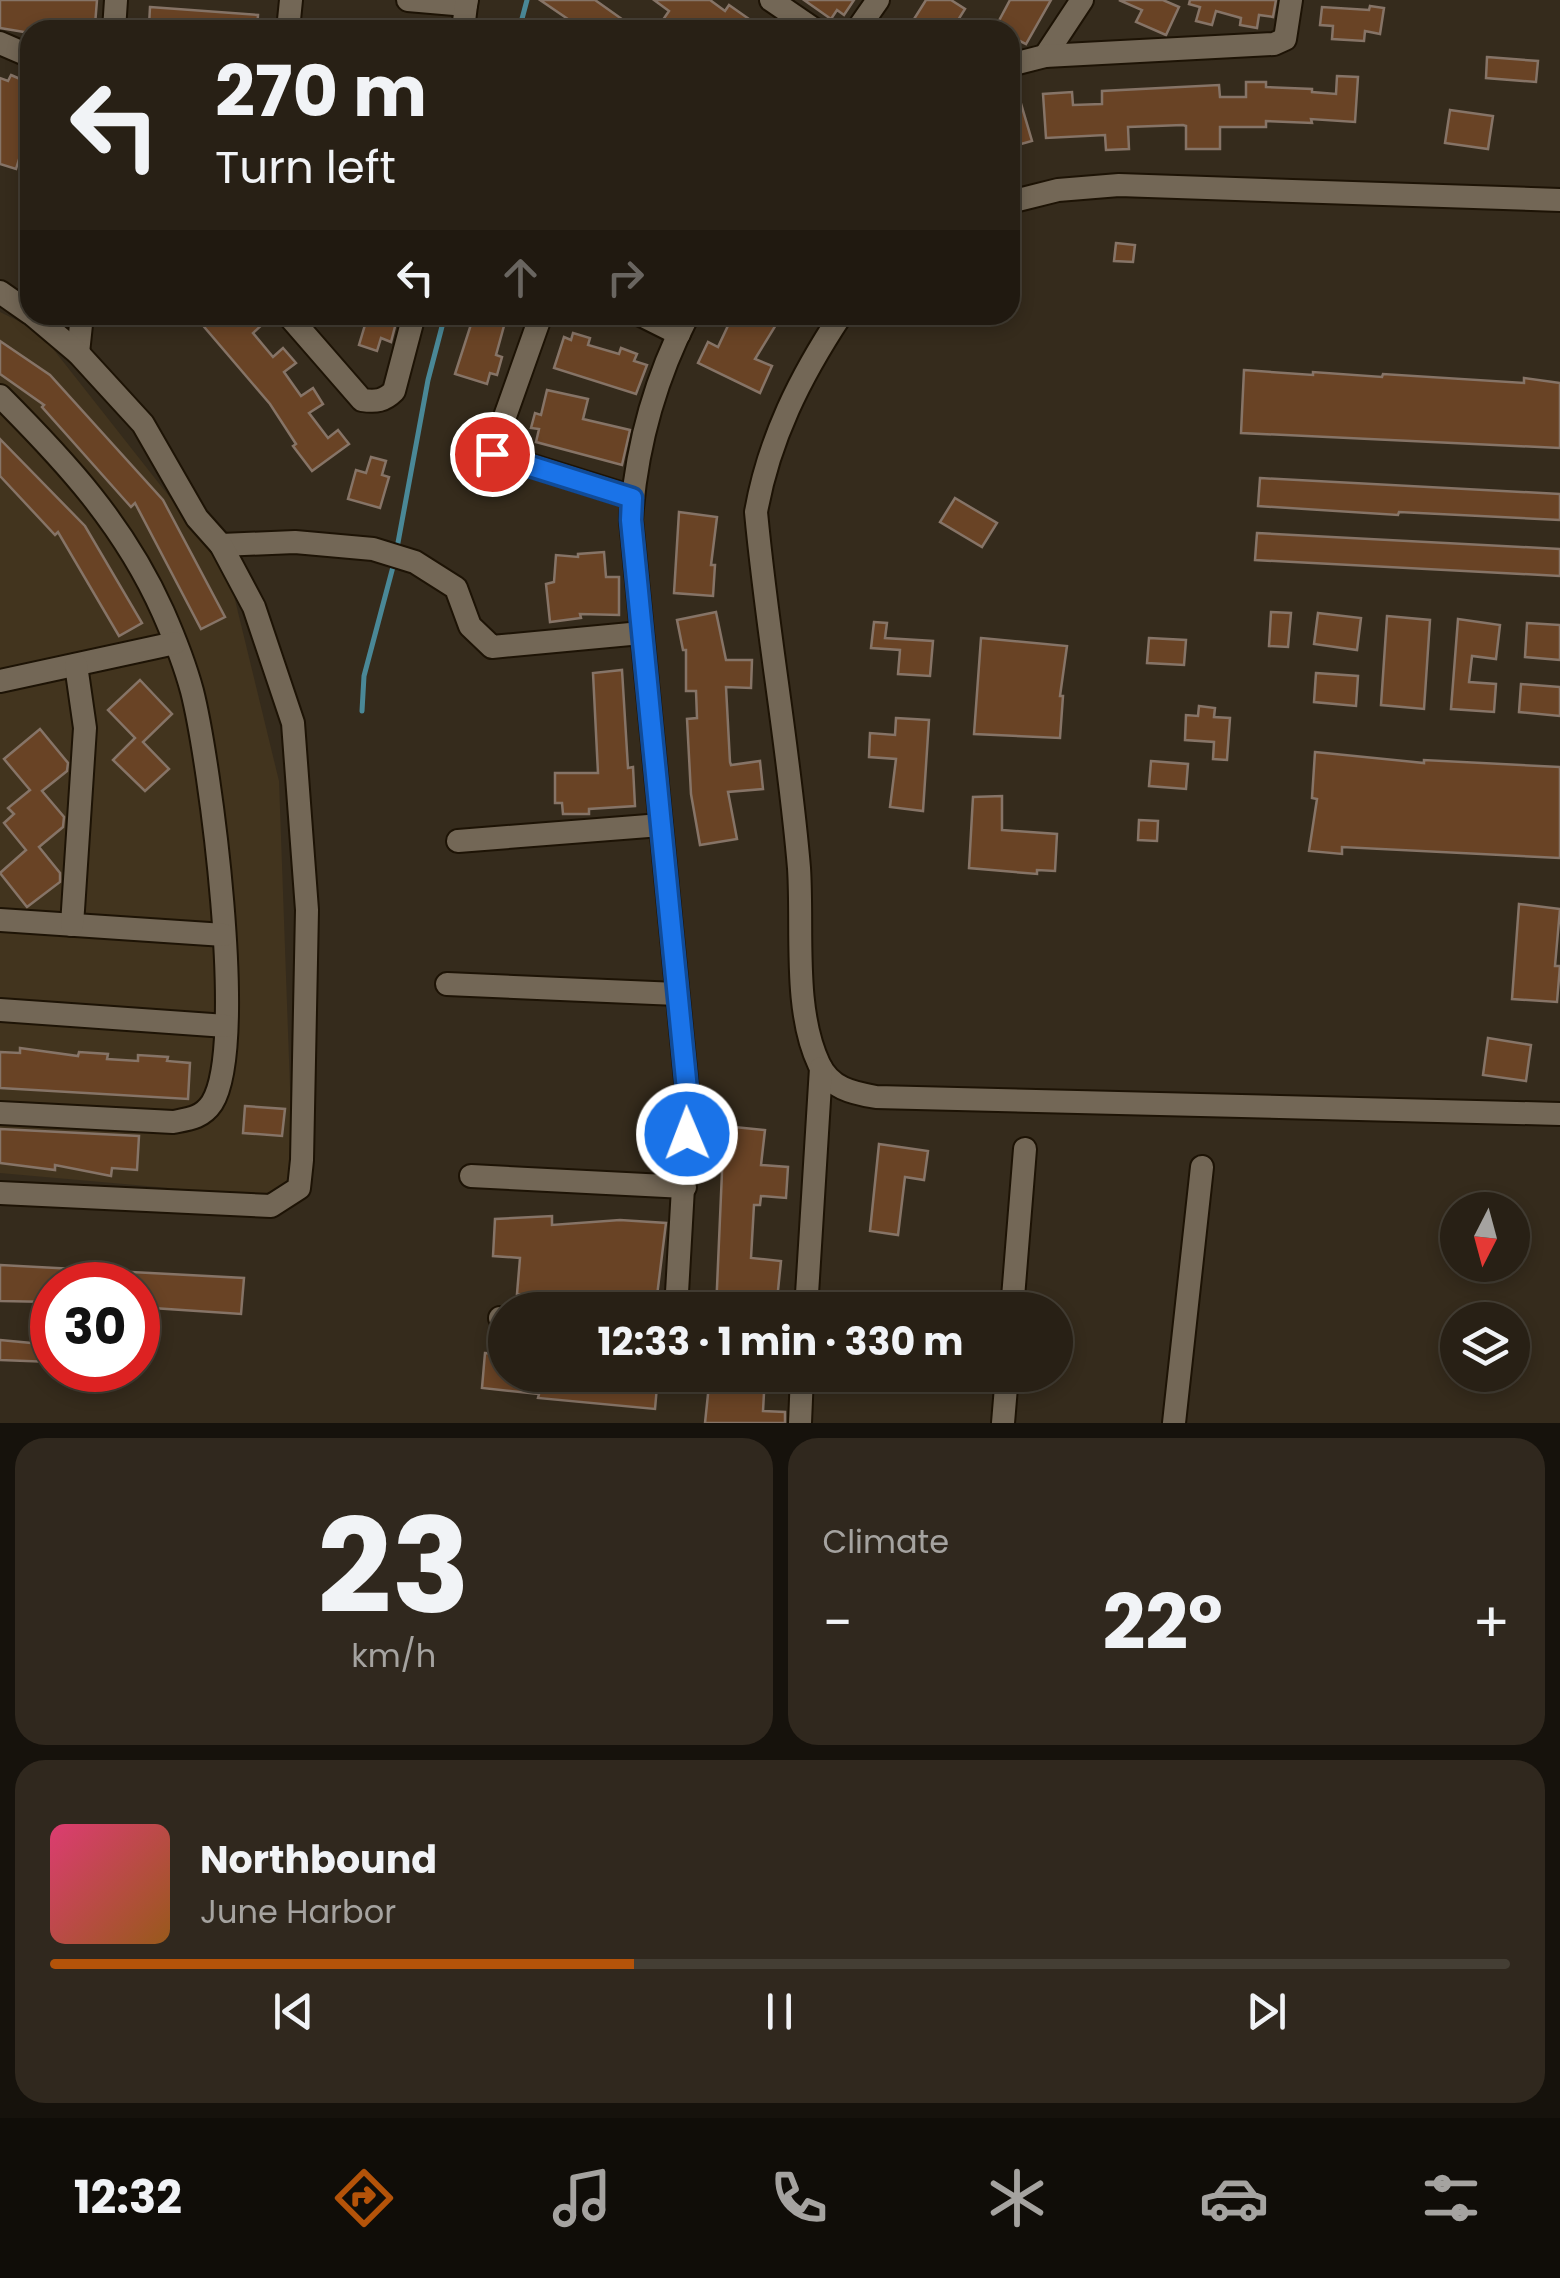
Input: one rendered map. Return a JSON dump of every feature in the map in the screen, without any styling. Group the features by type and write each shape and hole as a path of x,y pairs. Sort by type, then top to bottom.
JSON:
{"street":[{"path":"408,0 467,3"},
{"path":"771,0 800,20"},
{"path":"1045,56 1082,0"},
{"path":"1020,62 1045,56 1274,44 1285,40 1291,0"},
{"path":"1020,200 1058,190 1119,185 1560,200"},
{"path":"0,1193 271,1206 299,1188 307,910 293,723 254,607 221,546 197,518 143,424 78,353 45,325"},
{"path":"78,353 81,325"},
{"path":"297,325 362,400 375,402 394,391 411,325"},
{"path":"537,325 492,454 632,498"},
{"path":"677,1292 688,1100 631,520 635,469 648,415 683,325"},
{"path":"835,325 794,392 763,473 756,512 799,868 805,1009 811,1043 821,1068 834,1084 876,1097 1560,1114"},
{"path":"0,396 106,510 163,611 192,690 212,812 224,936 226,1026 222,1071 213,1102 198,1117 173,1122 0,1114"},
{"path":"221,546 295,542 373,549 396,556 456,588 470,626 492,647 641,633"},
{"path":"0,681 174,643"},
{"path":"72,925 85,728 76,665"},
{"path":"458,841 661,825"},
{"path":"0,920 224,936"},
{"path":"448,984 677,994"},
{"path":"0,1010 226,1026"},
{"path":"807,1292 821,1068"},
{"path":"1013,1292 1025,1149"},
{"path":"1174,1423 1202,1167"},
{"path":"471,1176 685,1186"},
{"path":"800,1423 801,1392"},
{"path":"1004,1423 1006,1392"}],"shaded area":[{"path":"0,312 39,331 228,571 279,781 294,1199 0,1173"}],"building":[{"path":"0,0 97,0 95,20 20,20 20,31 0,28"},
{"path":"540,0 595,0 623,20 569,20"},
{"path":"654,0 710,0 725,11 729,5 749,19 663,20 669,11"},
{"path":"804,0 854,0 844,15 837,10 831,19"},
{"path":"926,0 951,0 965,9 958,20 914,19"},
{"path":"1010,0 1051,0 1026,44 1020,41 1020,20 999,20"},
{"path":"1119,0 1163,0 1179,7 1166,35 1136,22 1142,10"},
{"path":"1190,0 1276,0 1273,17 1259,15 1257,28 1240,25 1241,18 1216,11 1212,25 1196,21 1200,7 1189,4"},
{"path":"1370,6 1384,8 1380,34 1365,31 1364,41 1332,39 1333,26 1320,25 1322,7 1369,10"},
{"path":"150,7 258,15 258,20 149,20"},
{"path":"1487,57 1538,61 1536,82 1486,78"},
{"path":"11,75 20,79 20,156 16,169 0,164 0,78 8,81"},
{"path":"1337,76 1358,77 1355,122 1311,119 1312,123 1266,121 1266,127 1220,127 1220,149 1186,149 1183,125 1128,127 1129,149 1106,150 1105,135 1046,138 1043,94 1072,92 1073,105 1102,104 1102,91 1219,85 1220,97 1246,97 1246,82 1266,82 1266,87 1336,94"},
{"path":"1020,100 1032,141 1020,144"},
{"path":"1450,110 1493,116 1488,149 1445,143"},
{"path":"1116,243 1135,245 1133,262 1114,261"},
{"path":"203,325 262,325 253,333 273,357 283,348 296,363 284,372 301,396 313,388 323,404 309,413 328,438 338,430 349,444 312,471 270,404"},
{"path":"365,325 395,325 391,342 381,338 377,351 359,345"},
{"path":"471,325 504,325 496,355 502,357 497,375 490,373 487,384 455,374"},
{"path":"728,325 776,325 755,359 772,366 760,393 698,363 708,342 718,347"},
{"path":"573,333 590,338 588,345 619,354 621,348 637,354 634,361 647,365 636,394 554,368 564,337 571,340"},
{"path":"0,341 50,375 163,500 225,617 201,629 135,503 131,507 44,405 0,374"},
{"path":"1244,370 1524,383 1524,378 1560,383 1560,448 1241,433"},
{"path":"547,390 588,399 583,419 630,430 622,465 536,442 539,429 531,428 535,413 541,415"},
{"path":"0,439 85,526 142,623 119,636 58,532 55,535 0,476"},
{"path":"371,457 386,461 382,475 389,477 380,508 348,499 356,470 366,473"},
{"path":"1260,478 1560,494 1560,520 1258,506"},
{"path":"955,498 997,523 982,547 940,522"},
{"path":"679,512 717,517 711,565 715,565 713,596 674,593"},
{"path":"1257,533 1560,549 1560,576 1255,560"},
{"path":"604,552 606,577 619,577 619,615 580,614 581,618 550,622 546,584 554,582 556,555 578,557"},
{"path":"716,612 726,660 752,660 751,688 726,687 730,762 731,765 760,761 763,789 728,792 737,839 700,845 691,794 687,719 697,718 696,691 686,691 686,650 677,620"},
{"path":"1271,612 1291,613 1288,647 1269,646"},
{"path":"1318,613 1361,618 1357,650 1314,644"},
{"path":"1387,616 1430,620 1424,709 1381,705"},
{"path":"1458,619 1500,625 1496,659 1472,656 1469,682 1496,684 1494,712 1451,709"},
{"path":"874,622 887,623 885,638 933,641 930,676 898,674 900,650 871,648"},
{"path":"1527,623 1560,625 1560,660 1525,657"},
{"path":"981,638 1067,646 1060,696 1060,738 974,734"},
{"path":"1149,638 1186,640 1184,665 1147,663"},
{"path":"622,670 628,768 633,767 635,806 563,814 562,803 555,803 555,773 598,773 593,673"},
{"path":"1316,673 1358,676 1356,706 1314,702"},
{"path":"140,680 172,714 143,742 169,769 145,791 113,760 135,738 108,710"},
{"path":"1521,684 1560,687 1560,716 1519,712"},
{"path":"1199,706 1215,708 1214,717 1230,718 1227,760 1213,759 1214,742 1185,740 1186,715 1198,716"},
{"path":"896,718 929,720 923,811 890,807 896,759 869,757 870,733 895,735"},
{"path":"40,729 68,763 67,771 42,791 64,817 63,827 39,847 60,873 60,882 27,907 0,873 26,850 4,823 14,814 8,808 30,790 4,759"},
{"path":"1315,752 1424,763 1560,767 1560,858 1342,847 1342,854 1309,851 1317,799 1312,798"},
{"path":"1151,761 1188,764 1186,789 1149,786"},
{"path":"1002,796 1002,830 1057,834 1055,871 1037,870 1037,874 969,868 973,797"},
{"path":"1139,820 1158,821 1157,841 1138,840"},
{"path":"1519,904 1560,909 1555,966 1560,966 1557,1002 1512,999"},
{"path":"1488,1038 1531,1045 1526,1081 1483,1075"},
{"path":"20,1048 78,1056 79,1052 108,1054 107,1059 138,1061 138,1055 168,1057 167,1061 190,1063 188,1099 0,1088 0,1052 20,1053"},
{"path":"245,1106 285,1109 282,1136 243,1133"},
{"path":"724,1126 765,1130 761,1165 788,1167 786,1198 761,1196 760,1205 754,1205 751,1258 781,1261 778,1292 717,1292"},
{"path":"0,1129 139,1136 137,1170 112,1168 111,1176 55,1165 55,1170 0,1163"},
{"path":"879,1144 928,1151 924,1180 905,1177 898,1235 870,1231"},
{"path":"552,1216 552,1225 620,1220 666,1223 657,1292 517,1292 520,1258 493,1256 495,1219"},
{"path":"0,1265 30,1267 30,1302 0,1301"},
{"path":"160,1274 244,1278 241,1314 160,1308"},
{"path":"0,1340 30,1343 30,1361 0,1360"},
{"path":"485,1353 488,1353 488,1389 482,1388"},
{"path":"520,1392 656,1392 655,1409 538,1398 539,1394"},
{"path":"708,1392 764,1392 763,1411 785,1412 785,1423 705,1423"}],"waterway":[{"path":"522,20 527,0"},
{"path":"397,548 428,380 442,325"},
{"path":"362,711 364,676 394,563"}],"route":[{"path":"492,454 632,498 631,520 688,1100 687,1134"}]}
